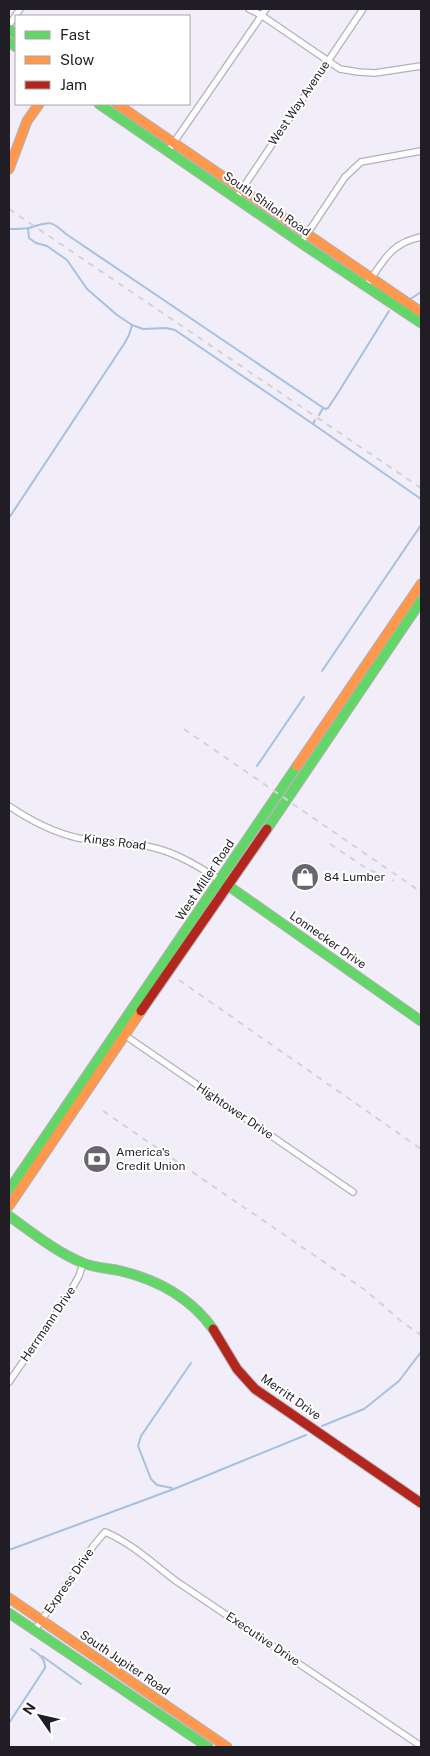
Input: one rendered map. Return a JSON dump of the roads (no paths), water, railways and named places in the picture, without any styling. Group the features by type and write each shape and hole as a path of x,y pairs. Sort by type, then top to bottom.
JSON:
{"main road":[{"path":"9,169 27,120 38,105"},
{"name":"South Shiloh Road","path":"100,105 301,243 421,312"},
{"name":"South Shiloh Road","path":"118,105 306,234 421,323"},
{"name":"West Miller Road","path":"224,883 421,585"},
{"name":"West Miller Road","path":"9,1190 121,1033 421,601"},
{"name":"Lonnecker Drive","path":"224,883 421,1021"},
{"name":"West Miller Road","path":"9,1206 43,1157 121,1033"},
{"name":"Merritt Drive","path":"9,1216 66,1255 83,1263 141,1277 160,1284 178,1294 196,1309 214,1330 241,1376 269,1400 319,1432 421,1503"},
{"name":"South Jupiter Road","path":"9,1598 109,1667 215,1744 227,1747"},
{"name":"South Jupiter Road","path":"9,1613 208,1747"},
{"path":"102,1676 109,1667"}],"street":[{"path":"250,9 340,68 375,73 421,66"},
{"path":"168,151 266,9"},
{"name":"West Way Avenue","path":"236,198 363,9"},
{"path":"301,243 346,176 361,162 421,151"},
{"path":"369,282 395,247 410,239 421,237"},
{"name":"Kings Road","path":"9,806 44,828 80,838 143,845 176,855 191,862 224,883"},
{"name":"Hightower Drive","path":"121,1033 353,1192"},
{"name":"Herrmann Drive","path":"9,1382 65,1301 79,1276 83,1263"},
{"name":"Express Drive","path":"34,1631 105,1532"},
{"name":"Executive Drive","path":"105,1532 139,1553 176,1581 421,1746"}],"waterway":[{"path":"9,229 29,228 45,223 53,224 325,409 328,408 336,396 389,311"},
{"path":"28,228 29,238 36,243 47,246 67,260 87,289 117,315 132,325 143,329 166,328 175,330 313,424"},
{"path":"409,300 421,292"},
{"path":"9,518 124,344 132,325"},
{"path":"319,415 323,408"},
{"path":"315,420 313,424 421,499"},
{"path":"322,671 421,525"},
{"path":"257,766 304,697"},
{"path":"322,1426 364,1409 399,1381 421,1352"},
{"path":"172,1488 157,1485 151,1479 138,1446 141,1436 191,1363"},
{"path":"9,1550 174,1489 306,1435"},
{"path":"9,1723 45,1668 41,1657 31,1649"},
{"path":"42,1656 81,1684"}],"railway":[{"path":"9,209 421,488"},
{"path":"184,729 421,892"},
{"path":"330,844 369,870 394,881"},
{"path":"179,980 421,1149"},
{"path":"103,1111 365,1290 401,1321 421,1335"}],"place":[{"name":"84 Lumber","path":"305,877"},
{"name":"America's Credit Union","path":"97,1159"}]}
